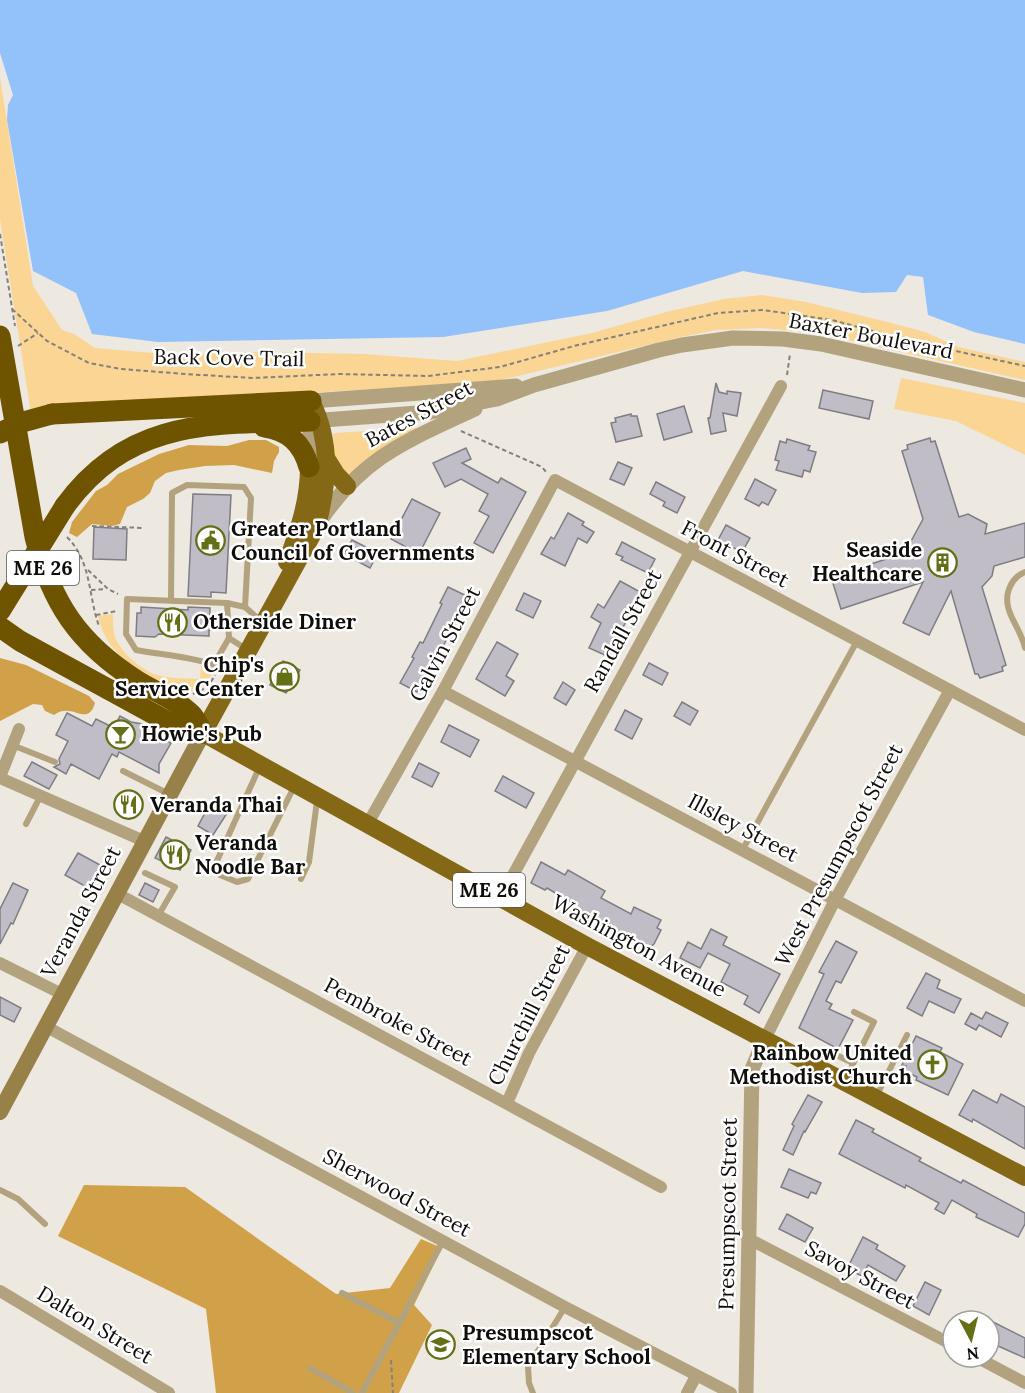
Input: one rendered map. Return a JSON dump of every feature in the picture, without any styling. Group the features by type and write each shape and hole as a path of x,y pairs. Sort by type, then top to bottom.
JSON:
{"highway":[{"name":"ME 26","path":"13,336 35,537 43,569 56,598 76,630 103,656 135,680 170,699 191,714 203,733"},
{"path":"0,433 23,422 52,414 314,414"},
{"path":"0,611 65,507 94,472 114,457 135,445 169,433 204,426 314,414"},
{"path":"231,424 267,427 282,432 296,441 305,453 318,462"},
{"name":"ME 26","path":"0,627 20,641 152,714 183,730 203,733"}],"main road":[{"name":"Bates Street","path":"263,622 303,518 309,485 318,462 323,430 314,414"},
{"name":"Bates Street","path":"203,733 223,668 248,650 317,526 323,504 318,462"},
{"path":"318,462 336,474 347,486"},
{"name":"Washington Avenue","path":"203,733 587,946 1024,1176"},
{"name":"Veranda Street","path":"0,1112 203,733"}],"street":[{"name":"Baxter Boulevard","path":"314,414 534,384 682,345 733,338 821,344 1025,390"},
{"name":"Randall Street","path":"501,897 784,380"},
{"name":"Baxter Boulevard","path":"314,414 431,412 497,399 534,384"},
{"name":"Bates Street","path":"317,526 347,486 376,460 399,445 497,399"},
{"name":"Front Street","path":"555,480 856,641 1024,727"},
{"name":"Galvin Street","path":"367,825 443,691 555,480"},
{"name":"West Presumpscot Street","path":"765,1039 835,900 950,690"},
{"name":"Illsley Street","path":"443,691 1025,1001"},
{"path":"19,729 0,777 144,841"},
{"name":"Pembroke Street","path":"116,893 661,1187"},
{"name":"Churchill Street","path":"507,1103 529,1053 587,946"},
{"path":"0,963 62,994"},
{"name":"Sherwood Street","path":"45,1026 565,1307 731,1393"},
{"name":"Presumpscot Street","path":"746,1393 752,1069 765,1039"},
{"name":"Savoy Street","path":"749,1239 941,1339"},
{"name":"Dalton Street","path":"0,1291 169,1393"},
{"path":"999,1369 1025,1383"},
{"path":"687,1393 696,1376"}],"lane":[{"path":"171,600 172,493 187,484 244,487 251,498 245,607"},
{"path":"1025,572 1012,581 1007,595 1007,610 1024,635 1025,648"},
{"path":"227,603 229,638 223,668 136,650 126,634 127,599 227,603 245,607 263,622"},
{"path":"229,638 248,650"},
{"path":"743,849 856,641"},
{"path":"12,745 55,762"},
{"path":"260,765 216,863 220,875 237,882 248,879 295,785"},
{"path":"123,771 170,795"},
{"path":"26,824 41,795"},
{"path":"301,879 309,862 318,797"},
{"path":"145,873 175,887 158,916"},
{"path":"844,1081 874,1022 854,1012"},
{"path":"875,1098 907,1035"},
{"path":"821,1069 830,1052 853,1063"},
{"path":"0,1190 18,1199 45,1224"},
{"path":"362,1393 444,1240"},
{"path":"342,1293 399,1323"},
{"path":"532,1393 528,1383 528,1367 565,1307"},
{"path":"310,1368 353,1393"}],"path":[{"path":"0,234 12,309 13,336 38,333"},
{"name":"Back Cove Trail","path":"12,309 46,341 89,363 121,369 253,378 340,374 428,376"},
{"path":"784,380 790,354"},
{"path":"459,429 542,468 555,480"},
{"path":"92,526 144,528"},
{"path":"66,536 75,545 86,568 101,631"},
{"path":"86,568 108,589 127,599"},
{"path":"91,590 108,589"},
{"path":"96,615 107,613"},
{"path":"188,696 208,687 223,668"},
{"path":"391,1357 393,1393"}],"shaded area":[{"path":"0,78 33,286 62,330 74,334 95,348 176,355 248,352 364,354 457,361 592,333 670,311 724,299 762,295 806,302 887,322 925,332 958,347 1025,362 1025,380 817,333 761,328 716,330 681,337 492,382 31,413 0,219"},
{"path":"901,378 1025,403 1025,455 956,421 894,409"},
{"path":"430,427 348,482 335,468 333,434 335,433"},
{"path":"249,440 266,440 279,447 272,473 234,465 205,466 166,473 155,481 150,493 127,507 120,524 112,526 92,524 77,537 69,533 72,522 96,491 107,485 118,474 159,454 189,445 227,446"},
{"path":"113,614 114,633 120,646 137,664 151,672 168,677 200,679 201,665 216,669 203,686 186,693 145,673 120,656 103,632 98,616"},
{"path":"0,658 26,665 89,696 95,703 92,709 86,714 64,711 54,715 45,711 42,705 33,704 0,721"},
{"path":"84,1185 185,1187 336,1294 390,1288 421,1239 442,1248 414,1305 432,1325 399,1393 216,1393 206,1309 58,1236"}],"water":[{"path":"0,0 1025,0 1025,344 974,332 928,315 923,277 907,275 896,292 862,293 743,271 607,311 443,337 158,342 92,334 76,293 33,271 7,120 8,105 13,95 0,53"}],"building":[{"path":"716,383 719,392 741,393 737,416 723,413 726,431 711,434 708,418 710,418"},
{"path":"823,390 873,401 869,419 819,408"},
{"path":"684,406 692,432 664,440 657,414"},
{"path":"631,414 631,416 637,416 642,436 616,442 611,423 616,422 615,418"},
{"name":"Seaside Healthcare","path":"930,438 931,442 935,441 959,517 968,514 987,524 985,534 1025,523 1025,557 994,566 992,576 982,587 1006,665 1002,667 1003,671 980,678 978,674 975,674 951,591 929,635 903,623 923,582 841,609 831,577 911,551 909,545 923,519 902,451 908,449 907,445"},
{"path":"787,439 810,446 808,450 816,452 810,472 804,470 802,477 776,470 779,461 775,460 780,441 786,443"},
{"path":"466,448 471,459 462,463 498,483 501,478 526,492 493,553 474,543 489,516 479,511 488,494 461,479 445,487 433,463"},
{"path":"618,462 632,468 624,485 610,479"},
{"path":"755,479 776,490 768,505 762,502 759,506 745,499"},
{"path":"656,482 685,497 677,513 663,506 665,502 650,494"},
{"path":"193,494 231,495 226,593 211,592 211,597 188,596"},
{"path":"412,499 440,513 419,554 391,539"},
{"path":"568,513 584,522 582,525 594,532 587,543 578,538 565,566 541,554 551,537 554,539"},
{"path":"726,525 750,538 742,552 718,540"},
{"path":"94,527 127,529 126,560 93,559"},
{"path":"352,540 378,553 370,568 344,554"},
{"path":"622,542 655,559 648,573 621,560 623,557 616,554"},
{"path":"620,581 642,593 607,656 589,648 601,623 591,617 598,604 604,608"},
{"path":"448,587 469,597 417,692 400,683 420,642 423,643"},
{"path":"524,593 541,601 533,618 516,610"},
{"path":"141,607 188,610 188,607 210,608 210,616 214,616 213,630 209,630 209,636 159,634 155,637 136,636 137,613 141,613"},
{"path":"497,642 518,654 506,676 514,681 505,696 476,679"},
{"name":"Chip's Service Center","path":"283,661 300,670 286,693 270,685"},
{"path":"649,663 668,673 662,685 643,675"},
{"path":"563,682 575,690 566,705 554,698"},
{"path":"682,702 698,711 690,725 674,716"},
{"path":"625,710 642,719 632,739 615,730"},
{"path":"67,713 92,726 96,719 114,728 120,716 131,722 142,724 142,728 171,743 159,764 159,773 119,752 117,757 112,754 99,779 71,764 66,774 54,767 60,764 59,759 68,741 56,735"},
{"path":"449,725 479,740 470,757 441,742"},
{"path":"32,762 57,775 49,789 24,776"},
{"path":"419,763 439,773 432,787 412,777"},
{"path":"503,776 534,793 526,808 495,791"},
{"name":"Veranda Thai","path":"125,793 142,801 133,817 116,809"},
{"path":"219,800 231,807 213,835 198,826 207,809 213,812"},
{"name":"Veranda Noodle Bar","path":"166,837 191,850 180,870 155,858"},
{"path":"78,853 102,866 90,889 65,875"},
{"path":"541,862 565,875 568,870 605,891 601,898 631,914 634,907 661,920 657,928 661,930 654,944 649,948 591,917 588,921 570,911 574,904 547,888 545,890 531,883"},
{"path":"13,883 28,890 13,924 11,923 0,944 0,909"},
{"path":"145,883 159,890 153,902 139,895"},
{"path":"711,929 727,937 723,945 780,974 759,1013 744,1004 748,996 721,982 730,964 708,953 700,968 680,958 688,942 701,949"},
{"path":"836,941 857,952 841,983 836,981 826,1001 832,1004 829,1009 853,1020 838,1049 799,1028 824,974 819,972"},
{"path":"926,973 940,980 937,988 961,999 954,1013 929,1001 922,1016 907,1008"},
{"path":"0,997 21,1008 14,1022 0,1015"},
{"path":"986,1012 1008,1023 1001,1037 979,1025 976,1030 965,1024 971,1013 982,1019"},
{"name":"Rainbow United Methodist Church","path":"916,1036 942,1048 940,1052 963,1064 948,1095 916,1080 917,1077 904,1071 906,1066 902,1065"},
{"path":"973,1090 997,1103 1001,1094 1025,1107 1025,1149 973,1119 972,1122 959,1115"},
{"path":"808,1095 822,1102 804,1131 793,1155 783,1150 794,1126 792,1124"},
{"path":"856,1120 874,1129 872,1132 921,1158 919,1161 961,1183 963,1180 1025,1213 1025,1224 1018,1237 976,1217 977,1214 952,1200 944,1214 935,1209 939,1203 839,1154"},
{"path":"789,1169 821,1183 816,1194 811,1192 808,1198 781,1187"},
{"path":"787,1214 813,1228 805,1242 779,1229"},
{"path":"863,1237 878,1245 876,1249 905,1266 896,1281 868,1265 862,1276 847,1269"},
{"path":"925,1282 941,1290 929,1315 913,1306"},
{"path":"1001,1326 1025,1338 1025,1358 1001,1347"}],"place":[{"name":"Greater Portland Council of Governments","path":"210,541"},
{"name":"Seaside Healthcare","path":"943,562"},
{"name":"Otherside Diner","path":"172,622"},
{"name":"Chip's Service Center","path":"285,677"},
{"name":"Howie's Pub","path":"120,734"},
{"name":"Veranda Thai","path":"129,805"},
{"name":"Veranda Noodle Bar","path":"174,855"},
{"name":"Rainbow United Methodist Church","path":"933,1065"},
{"name":"Presumpscot Elementary School","path":"441,1345"}]}
